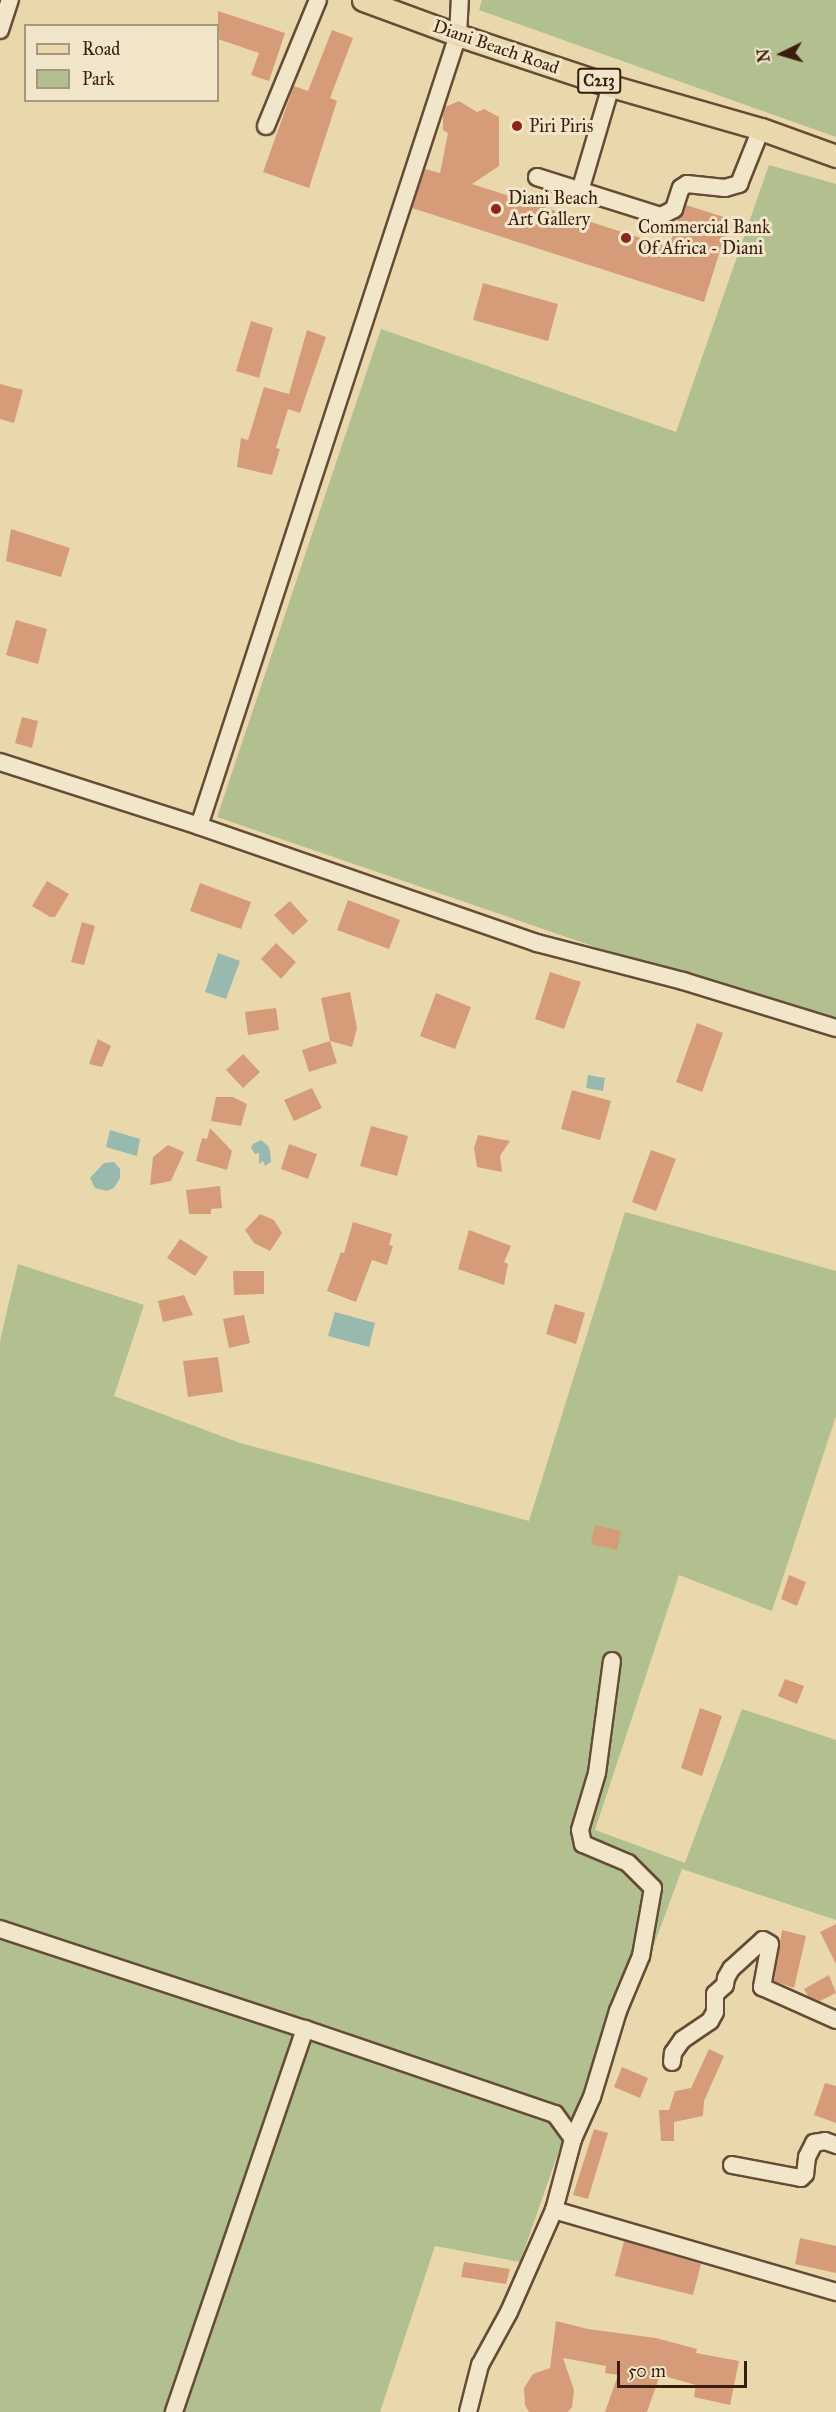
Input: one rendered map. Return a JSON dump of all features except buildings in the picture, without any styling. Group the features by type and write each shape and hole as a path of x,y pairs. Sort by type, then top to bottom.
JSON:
{"main road":[{"name":"Diani Beach Road","path":"363,0 458,35 611,86 761,129 836,156"}],"street":[{"path":"0,30 10,0"},
{"path":"266,126 318,0"},
{"path":"199,826 458,35 460,0"},
{"path":"580,191 611,86"},
{"path":"537,177 655,216 667,214 674,209 681,188 687,184 725,188 739,184 761,129"},
{"path":"0,762 199,826 537,943 683,981 836,1028"},
{"path":"468,2412 480,2365 509,2312 554,2210 573,2139 592,2097 618,2011 641,1956 653,1888 628,1863 583,1844 580,1830 597,1773 612,1661"},
{"path":"0,1929 305,2029 555,2115 573,2139"},
{"path":"672,2062 673,2053 682,2040 710,2020 715,2012 715,1994 725,1985 731,1969 763,1940 770,1944 762,1987 836,2020"},
{"path":"174,2412 305,2029"},
{"path":"732,2166 798,2179 805,2174 807,2157 814,2143 825,2141 836,2145"},
{"path":"554,2210 836,2292"}],"green space":[{"path":"482,0 836,0 836,137 479,10"},
{"path":"769,165 836,184 836,1019 616,954 217,817 381,329 676,432"},
{"path":"625,1212 836,1271 836,1416 772,1611 679,1575 595,1830 685,1863 742,1709 836,1740 836,1920 682,1869 593,2110 571,2116 520,2262 435,2246 380,2412 0,2412 0,1341 18,1264 144,1305 114,1396 240,1443 529,1521"}],"water":[{"path":"218,953 240,961 226,999 205,992"},
{"path":"588,1075 605,1078 603,1091 586,1088"},
{"path":"110,1130 140,1139 137,1156 106,1147"},
{"path":"261,1140 270,1151 271,1162 265,1166 263,1161 259,1164 259,1153 255,1154 251,1148 253,1144"},
{"path":"114,1162 120,1169 120,1178 114,1188 107,1191 95,1188 90,1178 104,1163"},
{"path":"335,1312 375,1323 369,1347 328,1336"}],"place":[{"name":"Piri Piris","path":"517,126"},
{"name":"Diani Beach Art Gallery","path":"496,209"},
{"name":"Commercial Bank Of Africa - Diani","path":"626,238"}]}
